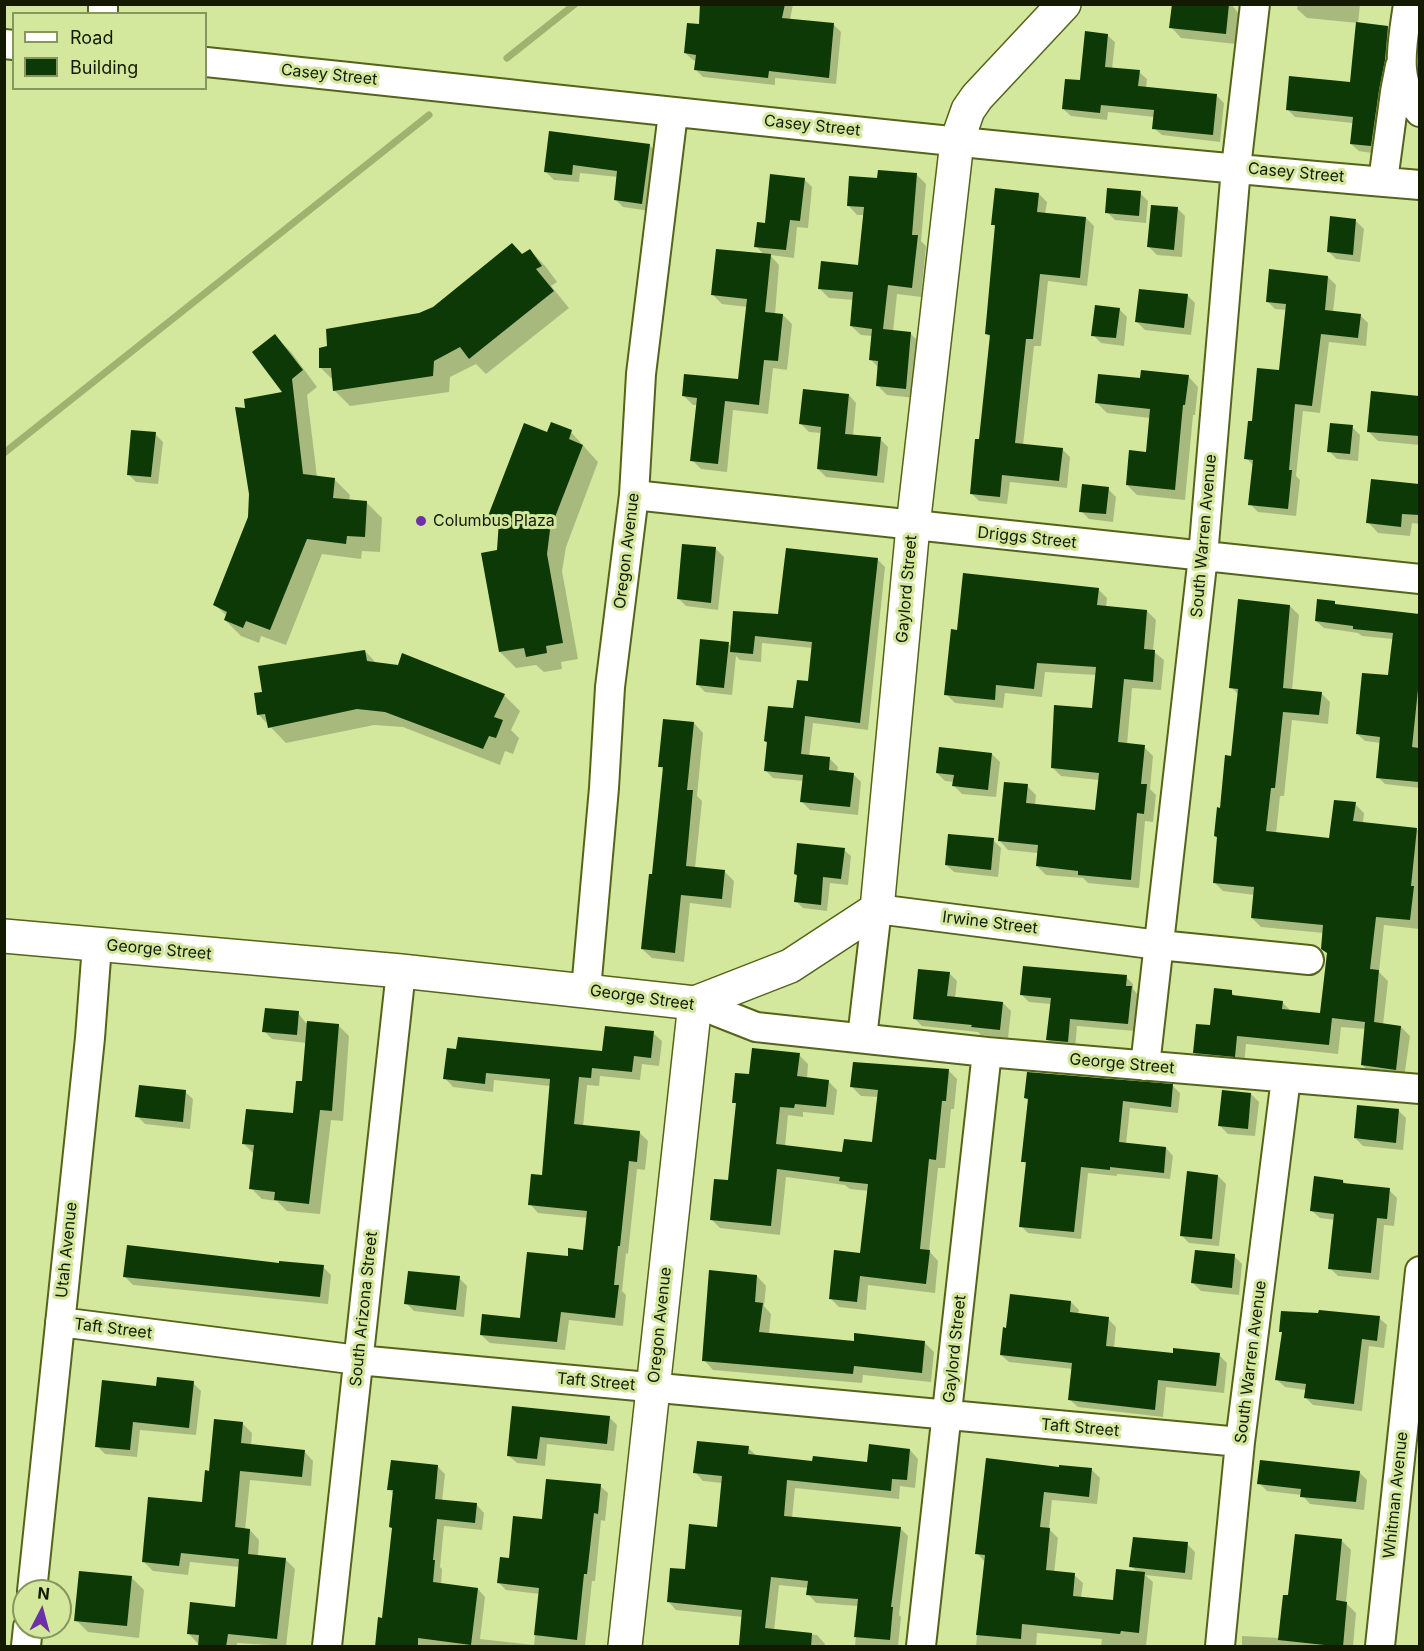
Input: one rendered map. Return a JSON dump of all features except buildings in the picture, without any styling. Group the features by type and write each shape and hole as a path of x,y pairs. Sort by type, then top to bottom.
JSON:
{"street":[{"name":"Gaylord Street","path":"862,1038 878,909 913,526 957,141 968,110 978,97 1064,4"},
{"name":"South Warren Avenue","path":"1145,1066 1203,556 1236,168 1255,4"},
{"path":"1383,181 1408,4"},
{"name":"Casey Street","path":"207,62 529,95 673,113 1419,184"},
{"path":"1400,66 1403,83 1419,112"},
{"name":"Oregon Avenue","path":"586,990 610,687 634,495 641,374 673,113"},
{"name":"Driggs Street","path":"634,495 1419,579"},
{"path":"694,1003 790,966 878,909"},
{"name":"Irwine Street","path":"878,909 1159,945 1309,960"},
{"name":"George Street","path":"4,936 401,971 694,1003 756,1028 987,1052 1419,1089"},
{"name":"Utah Avenue","path":"33,1579 98,945"},
{"name":"South Arizona Street","path":"327,1647 401,971"},
{"name":"Oregon Avenue","path":"625,1647 694,1003"},
{"name":"Gaylord Street","path":"921,1647 987,1052"},
{"name":"South Warren Avenue","path":"1220,1647 1240,1442 1286,1078"},
{"name":"Whitman Avenue","path":"1380,1647 1419,1271"},
{"name":"Taft Street","path":"60,1322 358,1360 1240,1442"}],"waterway":[{"path":"507,58 575,4"},
{"path":"4,453 429,115"}],"place":[{"name":"Columbus Plaza","path":"421,521"}]}
